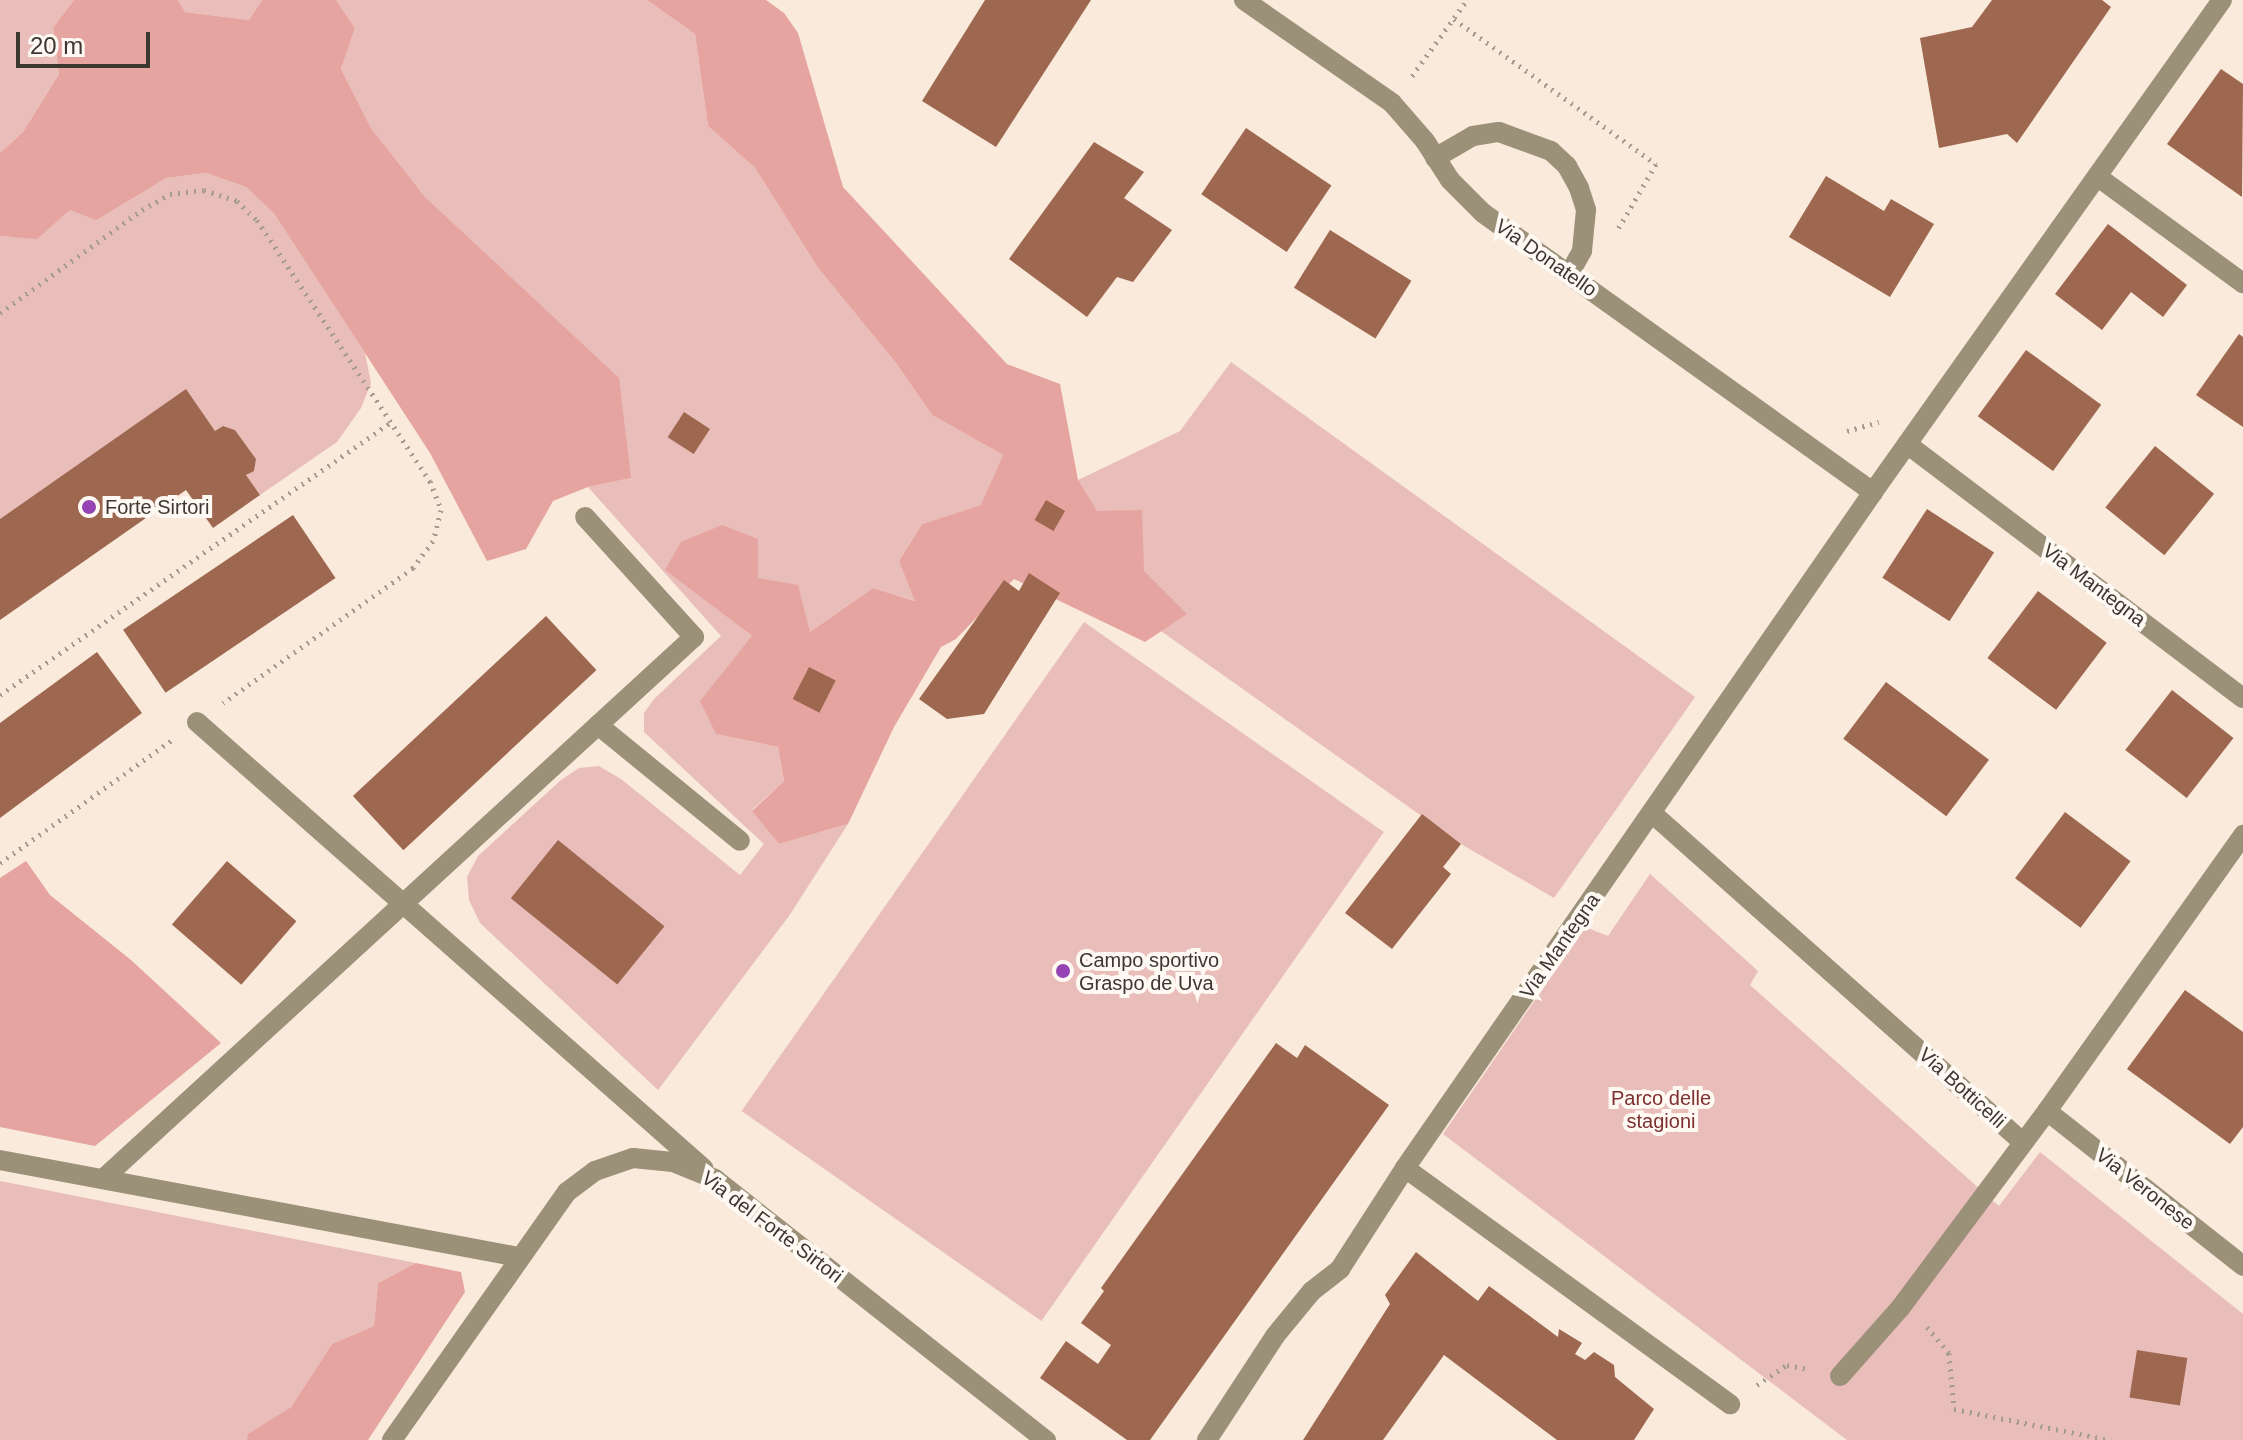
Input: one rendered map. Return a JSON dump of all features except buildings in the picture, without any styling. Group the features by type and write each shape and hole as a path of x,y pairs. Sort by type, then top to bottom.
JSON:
{"street":[{"name":"Via Donatello","path":"1244,0 1392,103 1450,180 1483,213 1873,492"},
{"name":"Via Mantegna","path":"1207,1440 1275,1336 1312,1291 1340,1269 1405,1168 1653,814 1873,492 2222,0"},
{"path":"1435,158 1473,136 1499,132 1551,151 1567,166 1586,210 1582,251 1569,274"},
{"path":"2098,177 2243,283"},
{"name":"Via Mantegna","path":"1907,444 2243,698"},
{"path":"103,1179 694,637 585,517"},
{"path":"197,722 715,1179"},
{"path":"598,725 740,841"},
{"name":"Via Botticelli","path":"1653,814 2023,1143 2243,835"},
{"name":"Via Veronese","path":"2047,1111 2243,1266"},
{"path":"1840,1376 1901,1307 2023,1143"},
{"name":"Via del Forte Sirtori","path":"392,1440 567,1192 613,1162 656,1158 695,1169 715,1179 1046,1440"},
{"path":"0,1160 519,1257"},
{"path":"1405,1168 1730,1404"}],"path":[{"path":"1392,103 1467,0"},
{"path":"1454,19 1656,164 1614,237"},
{"path":"0,313 142,210 170,194 204,190 237,201 257,220 392,422 430,481 441,510 433,541 413,568 0,863"},
{"path":"1834,428 1859,430 1890,413"},
{"path":"0,695 392,422"},
{"path":"1901,1307 1926,1325 1949,1353 1954,1409 2111,1440"},
{"path":"1730,1404 1787,1365 1840,1376"}],"green space":[{"path":"0,0 74,0 53,29 59,74 23,132 0,153"},
{"path":"178,0 262,0 249,20 185,12"},
{"path":"336,0 647,0 695,34 708,126 755,168 818,268 896,363 932,415 1003,455 982,505 922,524 899,561 916,601 873,588 810,632 666,570 753,637 716,734 778,747 784,781 752,810 779,844 848,824 789,916 658,1090 480,923 469,900 467,877 478,856 561,780 579,768 599,766 621,779 740,875 764,844 644,732 644,713 654,699 721,636 588,487 631,478 426,198 371,128 341,69 355,28"},
{"path":"206,173 246,187 274,212 365,353 371,383 361,408 337,442 260,495 246,475 254,470 256,459 235,430 223,426 215,431 186,390 0,519 0,236 37,238 70,210 132,196 166,178"},
{"path":"1231,362 1695,697 1554,898 1461,844 1082,575 1078,480 1180,431"},
{"name":"Campo sportivo Graspo de Uva","path":"1084,622 1384,832 1041,1321 742,1111"},
{"name":"Parco delle stagioni","path":"1650,874 1758,971 1750,985 1999,1206 2040,1152 2243,1314 2243,1440 1847,1440 1443,1134 1585,927 1608,936"},
{"path":"0,1181 416,1263 378,1283 374,1326 332,1344 291,1407 249,1434 247,1440 0,1440"}],"shaded area":[{"path":"74,0 178,0 185,12 249,20 262,0 336,0 355,28 341,69 371,128 426,198 619,378 631,478 588,487 553,501 526,549 487,561 430,453 274,213 246,187 206,173 166,178 96,220 70,210 37,239 0,236 0,153 23,132 59,74 53,28"},
{"path":"647,0 766,0 784,13 798,33 843,187 1007,364 1060,384 1078,480 1097,511 1142,510 1144,571 1187,614 1145,642 1014,579 956,639 941,647 894,727 848,824 779,844 752,811 784,781 778,747 716,734 700,701 752,636 665,570 681,542 722,525 758,539 758,578 798,585 810,632 873,588 915,601 899,561 922,524 981,505 1003,455 932,415 896,363 818,268 755,168 708,126 695,34"},
{"path":"26,861 50,895 131,960 221,1043 95,1146 0,1127 0,878"},
{"path":"416,1263 461,1272 465,1292 368,1440 247,1440 248,1434 291,1407 332,1344 374,1326 378,1283"}],"place":[{"name":"Forte Sirtori","path":"89,507"},
{"name":"Campo sportivo Graspo de Uva","path":"1063,971"}]}
